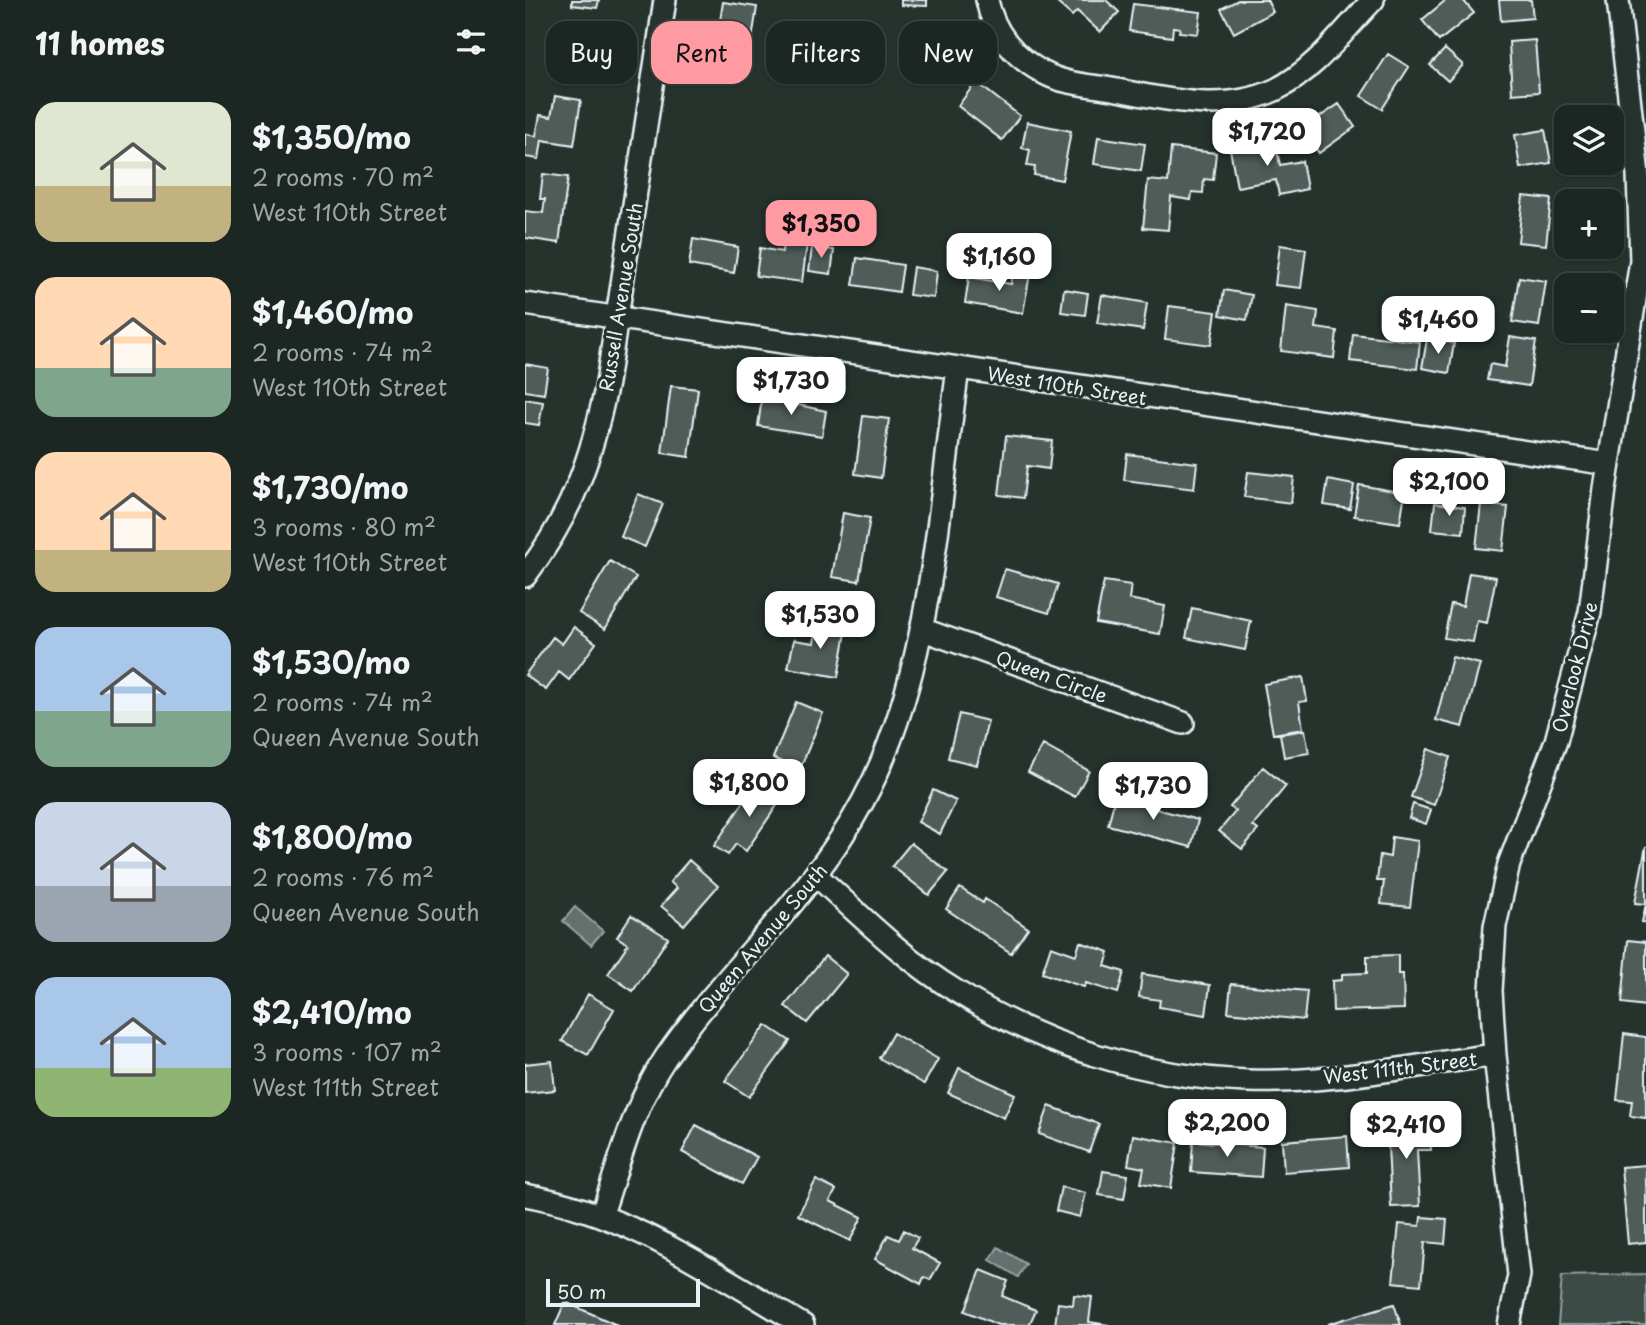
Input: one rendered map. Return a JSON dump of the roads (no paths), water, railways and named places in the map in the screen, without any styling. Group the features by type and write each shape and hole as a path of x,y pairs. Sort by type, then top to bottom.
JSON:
{"street":[{"name":"Russell Avenue South","path":"525,576 544,551 574,499 595,442 617,318 665,0"},
{"path":"986,0 1002,38 1022,59 1046,75 1073,83 1173,100 1215,103 1246,100 1300,76 1373,0"},
{"name":"Overlook Drive","path":"1509,1325 1519,1275 1495,1055 1491,991 1495,926 1509,864 1556,741 1575,678 1590,612 1609,464 1641,261 1638,175 1618,0"},
{"name":"West 110th Street","path":"525,304 1609,464"},
{"name":"Queen Avenue South","path":"602,1214 643,1096 665,1059 691,1024 817,876 863,801 891,739 913,673 921,629 958,369"},
{"name":"Queen Circle","path":"921,629 1183,723"},
{"name":"West 111th Street","path":"817,876 904,953 955,991 1013,1023 1061,1043 1134,1066 1191,1077 1249,1081 1308,1079 1495,1055"},
{"path":"525,1195 602,1214 642,1230 803,1325"}]}
